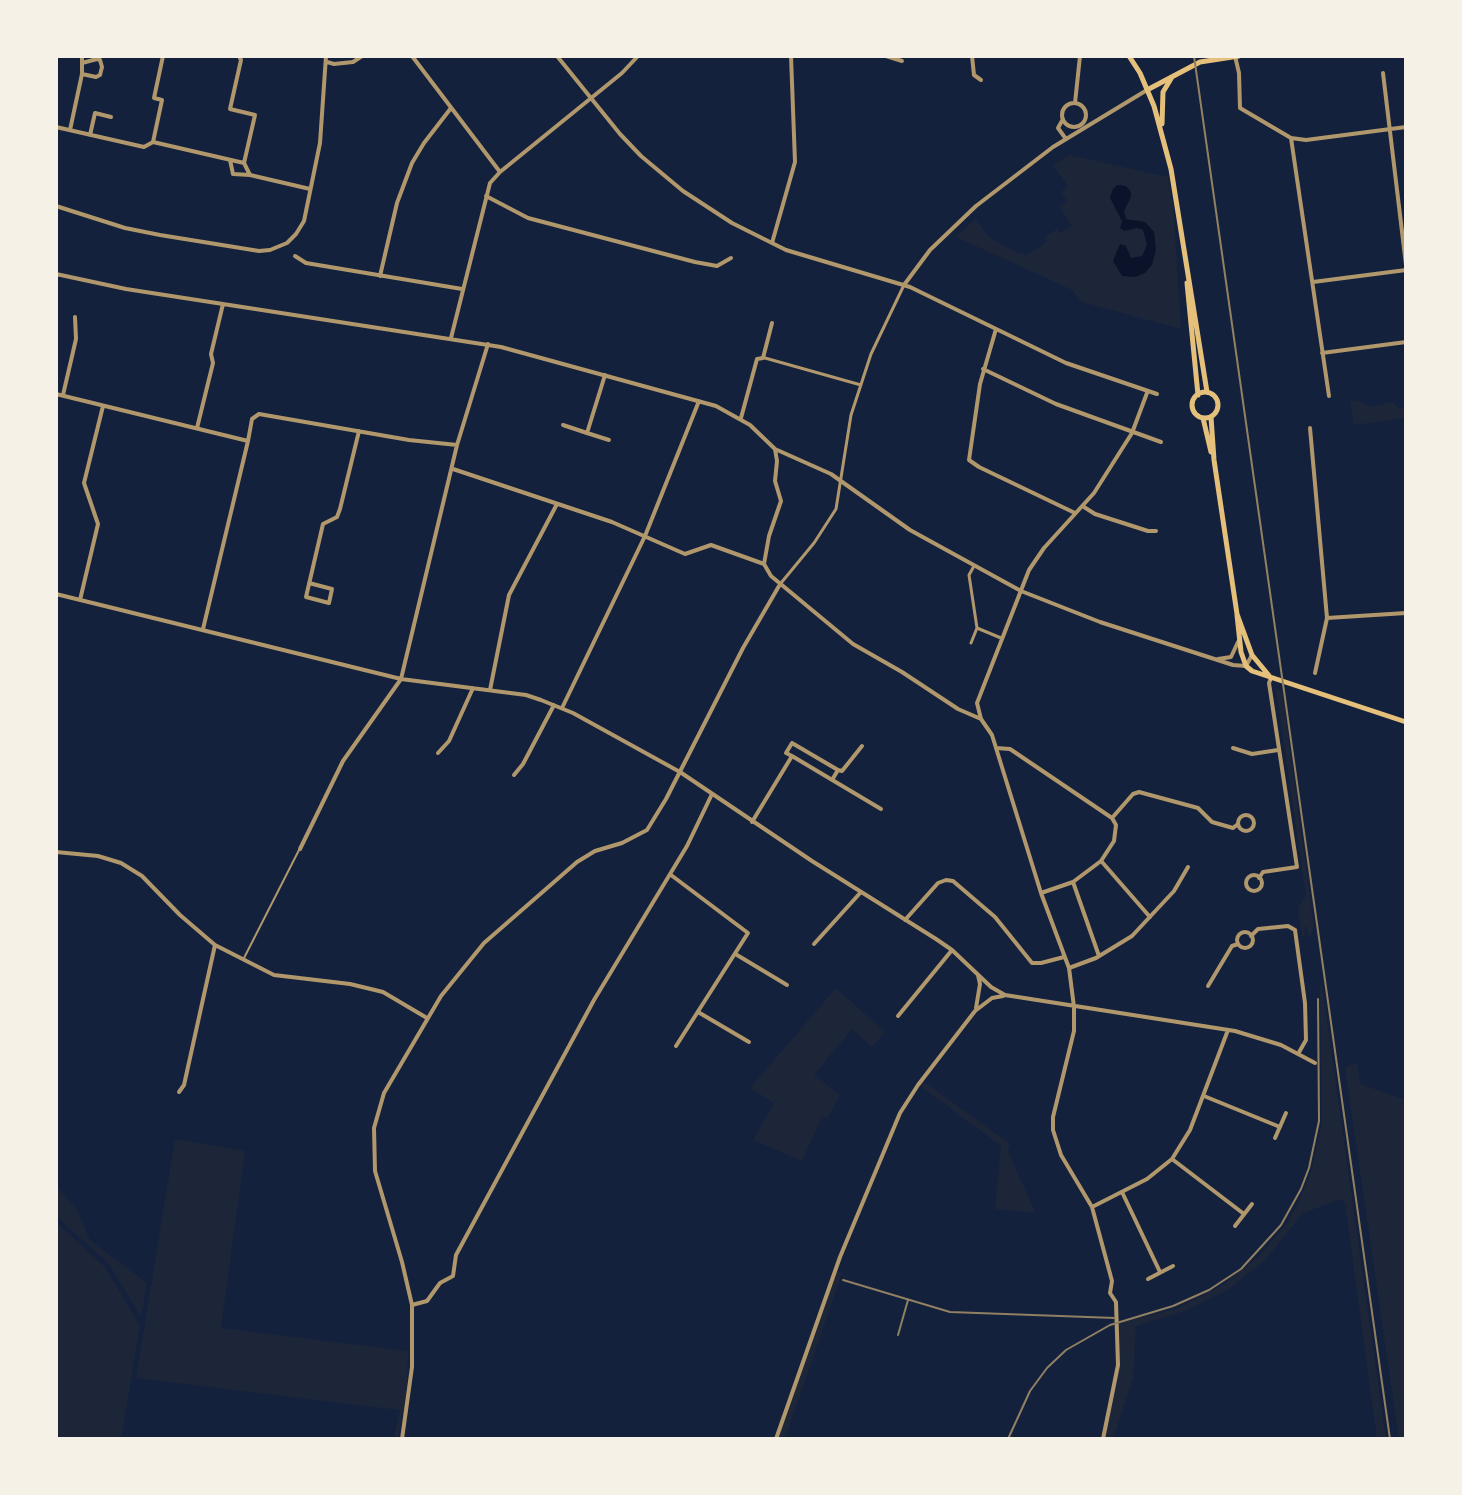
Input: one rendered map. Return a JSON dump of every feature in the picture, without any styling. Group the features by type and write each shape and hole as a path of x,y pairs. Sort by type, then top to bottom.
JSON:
{"main road":[{"path":"1129,56 1147,90 1164,137"},
{"path":"1147,90 1200,62 1236,56"},
{"path":"1174,75 1163,92 1161,102 1164,137 1207,392 1217,399 1218,405 1211,417 1203,418"},
{"path":"1187,270 1190,332 1198,395"},
{"path":"1207,392 1193,401 1193,410 1203,418 1214,460"},
{"path":"1211,417 1238,642 1246,666 1271,678 1406,722"},
{"path":"1237,614 1252,655 1271,678"}],"street":[{"path":"70,130 82,74 82,56"},
{"path":"153,142 162,100 154,98 163,56"},
{"path":"239,56 241,60 230,109 255,115 244,163 250,175"},
{"path":"56,206 125,228 259,251 279,248 296,234 304,221 320,143 326,59 334,64 353,62 362,56"},
{"path":"412,56 500,172"},
{"path":"557,56 631,146 663,175 715,213 772,243 904,285 1066,363 1157,394"},
{"path":"451,338 490,183 638,56"},
{"path":"772,243 795,162 791,56"},
{"path":"886,56 902,61"},
{"path":"972,56 974,75 981,80"},
{"path":"1075,103 1080,56"},
{"path":"1236,56 1240,108 1291,138 1306,140 1406,127"},
{"path":"82,63 97,59 102,67 100,75 96,77 82,74"},
{"path":"1312,282 1406,268 1383,73"},
{"path":"402,1439 411,1379 412,1305 375,1171 374,1128 384,1093 427,1018 484,943 556,879 595,851 622,843 647,830 779,586 831,518 837,505 851,415 871,354 904,285 930,250 976,206 1053,147 1147,90"},
{"path":"1066,139 1058,128 1064,108 1075,103"},
{"path":"1063,119 1072,126 1079,126 1085,121 1086,110 1075,103"},
{"path":"380,276 404,182 424,143 451,108"},
{"path":"90,135 95,113 111,117"},
{"path":"56,127 144,147 153,142 244,163"},
{"path":"1291,138 1329,396"},
{"path":"230,160 233,174 310,189"},
{"path":"486,196 537,221 695,262 717,266 731,258"},
{"path":"1398,200 1406,199"},
{"path":"295,256 306,263 462,289"},
{"path":"56,274 126,289 488,344 699,401 741,418 775,449 840,479 910,530 1021,591 1073,612 1236,666 1246,666 1252,655"},
{"path":"197,428 223,304"},
{"path":"63,395 76,339 75,317"},
{"path":"763,358 772,323"},
{"path":"996,329 983,369 969,460 1076,514"},
{"path":"1322,353 1406,342"},
{"path":"300,849 343,761 401,679 457,445 488,344"},
{"path":"741,418 757,359 763,358 861,385"},
{"path":"983,369 1056,404 1161,442"},
{"path":"587,433 605,375"},
{"path":"1103,1439 1118,1365 1116,1302 1110,1293 1112,1281 1106,1251 1092,1207 1061,1155 1053,1130 1053,1117 1074,1031 1069,968 1041,893 992,735 981,719 977,703 1035,560 1084,507 1132,433 1147,393"},
{"path":"56,394 248,441"},
{"path":"562,708 645,536 699,401"},
{"path":"80,600 98,524 84,483 103,406"},
{"path":"203,630 252,419 259,414 457,445"},
{"path":"563,425 609,440"},
{"path":"1310,428 1327,618 1315,673"},
{"path":"309,583 332,589 329,603 306,597 309,583 323,524 337,517 359,431"},
{"path":"764,564 769,536 781,501 774,475 777,461 775,449"},
{"path":"453,469 612,522 685,554 711,545 764,564 779,586 857,647 958,709 981,719"},
{"path":"490,690 509,595 557,504"},
{"path":"1084,507 1095,514 1156,531"},
{"path":"971,643 977,628 969,575 974,566"},
{"path":"56,594 401,679 526,695 562,708 680,772 752,822 952,950 1005,995"},
{"path":"1327,618 1406,613"},
{"path":"977,628 1001,638"},
{"path":"1211,659 1231,657 1238,642"},
{"path":"1259,878 1263,872 1297,867 1278,750 1269,683 1271,678"},
{"path":"438,753 449,741 473,688"},
{"path":"514,775 554,705"},
{"path":"862,746 842,771 792,743 786,753 881,809"},
{"path":"996,748 1010,749 1112,818 1117,831 1101,861 1073,882 1041,893"},
{"path":"1233,748 1252,754 1278,750"},
{"path":"752,822 792,756"},
{"path":"832,780 838,770"},
{"path":"1112,818 1127,800 1139,792 1198,808 1212,822 1233,828 1238,824"},
{"path":"412,1305 427,1301 440,1283 453,1276 456,1255 594,1000 671,875 712,794"},
{"path":"56,852 98,856 121,863 142,876 215,945 274,975 350,984 383,992 427,1018"},
{"path":"1101,861 1150,917"},
{"path":"1069,968 1099,956 1132,936 1174,891 1188,867"},
{"path":"671,875 748,933 737,955 676,1046"},
{"path":"905,920 938,883 953,881 995,917 1032,963 1064,957"},
{"path":"1073,882 1099,956"},
{"path":"814,944 861,892"},
{"path":"1251,936 1258,929 1288,926 1295,930 1305,1003 1306,1040 1298,1054"},
{"path":"1238,944 1240,934 1251,936"},
{"path":"1238,944 1248,947 1252,942 1251,936"},
{"path":"1208,986 1232,946 1238,944"},
{"path":"179,1092 184,1085 215,945"},
{"path":"898,1016 952,950"},
{"path":"737,955 787,985"},
{"path":"975,1011 980,984 978,975"},
{"path":"776,1439 840,1257 900,1113 975,1011 992,998 1005,995 1228,1030 1281,1045 1315,1063"},
{"path":"698,1012 749,1042"},
{"path":"1092,1207 1147,1179 1172,1159 1184,1142 1204,1096 1228,1030"},
{"path":"1204,1096 1280,1127"},
{"path":"1275,1138 1286,1113"},
{"path":"1172,1159 1244,1214"},
{"path":"1122,1192 1160,1272"},
{"path":"1235,1226 1252,1204"},
{"path":"1148,1279 1173,1266"}],"lane":[{"path":"244,959 300,849"}],"shaded area":[{"path":"1069,155 1168,177 1173,204 1181,329 1082,302 1072,290 956,237 975,219 988,236 1015,252 1027,255 1047,242 1044,237 1057,229 1060,233 1072,226 1059,206 1067,201 1061,192 1068,186 1053,165"},
{"path":"1117,185 1126,186 1131,192 1124,211 1126,219 1145,222 1154,232 1156,250 1152,265 1145,273 1135,277 1122,276 1113,261 1120,244 1126,246 1131,258 1142,256 1147,245 1143,230 1124,231 1120,228 1122,221 1110,198"},
{"path":"1350,401 1372,407 1392,402 1399,408 1406,408 1406,418 1354,425"},
{"path":"1276,689 1282,691 1314,926 1308,936 1307,927 1304,927 1305,936 1302,936 1298,908 1306,896"},
{"path":"1320,985 1386,1439 1377,1439 1345,1203 1341,1199 1303,1213 1265,1260 1229,1289 1185,1311 1136,1326 1133,1378 1113,1439 1104,1439 1119,1366 1119,1323 1178,1308 1223,1285 1260,1255 1286,1224 1297,1205 1311,1172 1322,1121"},
{"path":"836,988 885,1032 872,1047 852,1029 814,1075 840,1095 827,1119 822,1117 802,1161 753,1140 774,1103 750,1088"},
{"path":"1357,1062 1360,1084 1406,1100 1406,1439 1399,1439 1345,1068"},
{"path":"923,1081 1010,1144 1008,1150 1012,1161 1036,1213 995,1209 1001,1146 919,1085"},
{"path":"175,1139 245,1151 221,1328 408,1351 407,1391 398,1439 394,1439 400,1410 136,1378"},
{"path":"56,1186 76,1208 90,1240 147,1283 141,1317 109,1264 56,1216"},
{"path":"56,1222 105,1267 140,1325 121,1439 56,1439"},
{"path":"836,1271 842,1273 785,1439 777,1439"}],"railway":[{"path":"1194,56 1390,1439"},
{"path":"1008,1439 1030,1391 1047,1368 1066,1350 1110,1325 1173,1306 1209,1290 1241,1269 1281,1225 1309,1168 1319,1121 1318,999"},
{"path":"843,1280 950,1312 1115,1318"},
{"path":"898,1335 908,1300"}]}
